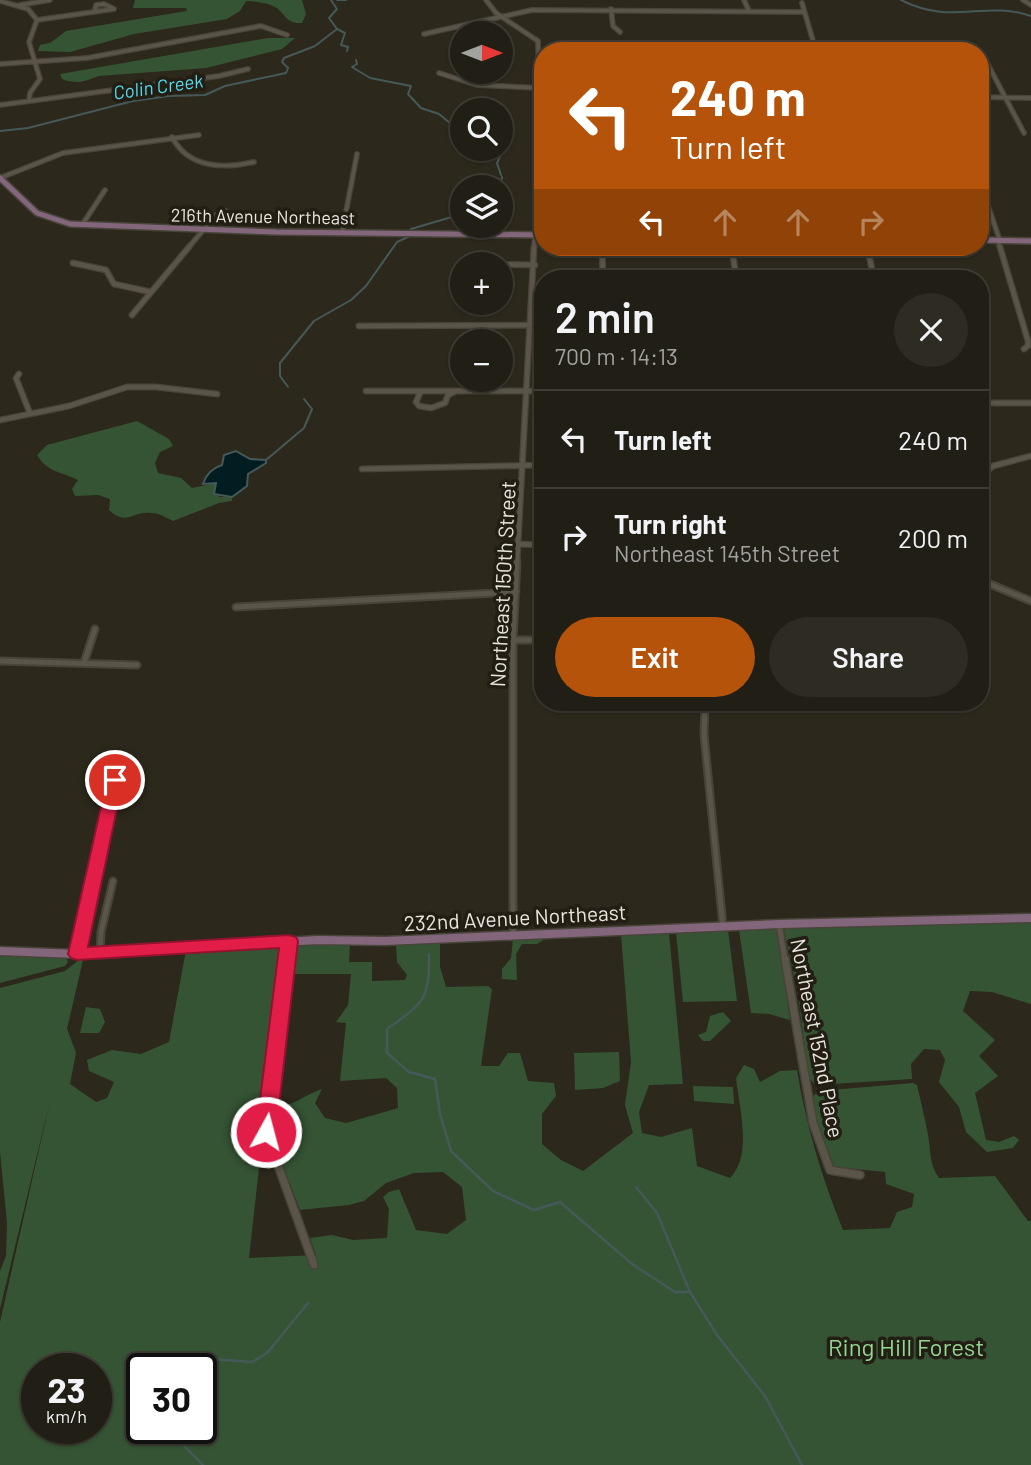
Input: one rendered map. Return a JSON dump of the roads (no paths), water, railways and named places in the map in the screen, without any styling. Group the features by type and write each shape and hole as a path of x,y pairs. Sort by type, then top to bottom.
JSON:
{"street":[{"path":"0,2 20,5 50,0"},
{"path":"486,0 492,10 530,31 538,42"},
{"path":"744,0 749,11"},
{"path":"1023,0 1031,5"},
{"path":"802,3 813,42"},
{"path":"37,20 114,9 99,4 96,5 95,11"},
{"path":"20,5 28,9 37,20"},
{"path":"611,9 613,26 620,32"},
{"path":"424,34 532,10 804,12"},
{"path":"29,101 30,93 40,79 29,42 37,20"},
{"path":"0,64 87,58 261,26 287,35"},
{"path":"0,105 219,76 248,69"},
{"path":"989,69 1024,132"},
{"path":"439,73 463,84 478,87 534,88"},
{"path":"989,97 1031,99"},
{"path":"0,178 63,153 199,135"},
{"path":"172,137 175,148 190,158 222,165 254,162"},
{"path":"342,233 357,154"},
{"name":"216th Avenue Northeast","path":"0,178 20,193 36,215 52,221 82,225 450,234"},
{"path":"82,225 105,190"},
{"path":"989,210 1028,341 1024,349"},
{"path":"132,315 216,215 226,211"},
{"name":"216th Avenue Northeast","path":"513,235 534,235"},
{"path":"989,240 1031,241"},
{"name":"Northeast 150th Street","path":"535,270 536,256"},
{"path":"73,263 106,270 114,284 122,288 151,292"},
{"path":"513,265 535,265"},
{"name":"Northeast 150th Street","path":"513,935 513,640 534,285"},
{"path":"359,326 532,325"},
{"path":"19,374 16,378 29,411"},
{"path":"0,420 29,411 71,406 97,395 137,386 217,394"},
{"path":"366,391 454,392"},
{"path":"513,391 534,391"},
{"path":"421,393 416,402 431,408 444,403 448,395 454,392"},
{"path":"989,403 1031,403"},
{"path":"989,469 1031,456"},
{"path":"362,469 534,465"},
{"path":"520,544 534,545"},
{"path":"989,584 1031,601"},
{"path":"236,607 516,592"},
{"path":"84,663 95,629"},
{"path":"513,640 534,640"},
{"path":"0,661 137,665"},
{"path":"705,711 723,926"},
{"path":"77,954 112,801 115,780 112,768"},
{"path":"100,953 113,881"},
{"name":"232nd Avenue Northeast","path":"0,951 77,954 289,941 513,935 779,923 1031,918"},
{"name":"Northeast 152nd Place","path":"779,923 803,1073 820,1147 830,1170 860,1175"},
{"path":"289,941 266,1132 314,1265"}],"water":[{"path":"236,451 250,459 266,460 266,463 248,474 247,486 232,497 214,494 216,483 203,484 204,480 210,472 222,465 224,455"}],"waterway":[{"path":"331,0 337,9 329,18 337,29"},
{"path":"337,0 346,0"},
{"path":"901,0 936,11 998,10 1031,16"},
{"name":"Colin Creek","path":"0,131 28,128 133,101 205,95 225,86 286,73 288,68 282,62 284,58 315,46 337,29"},
{"path":"337,29 345,33 341,45 348,47 347,51"},
{"path":"356,60 357,64 352,67 370,78 411,86 408,94 421,108 439,114 450,123"},
{"path":"498,161 501,175"},
{"path":"411,229 450,218"},
{"path":"288,387 280,376 280,363 314,321 351,300 366,286 397,242 410,236"},
{"path":"266,460 304,428 312,409 304,399"},
{"path":"429,954 425,994 415,1008 387,1029 387,1053 409,1072 435,1079 440,1114 451,1151 493,1191 534,1210 560,1202 632,1264 675,1292 690,1292"},
{"path":"636,1187 657,1213 690,1292"},
{"path":"690,1292 717,1335 765,1396 802,1465"},
{"path":"217,1359 253,1362 268,1352 308,1303"},
{"path":"182,1444 203,1465"}],"park label":[{"name":"Ring Hill Forest","path":"906,1346"}]}
